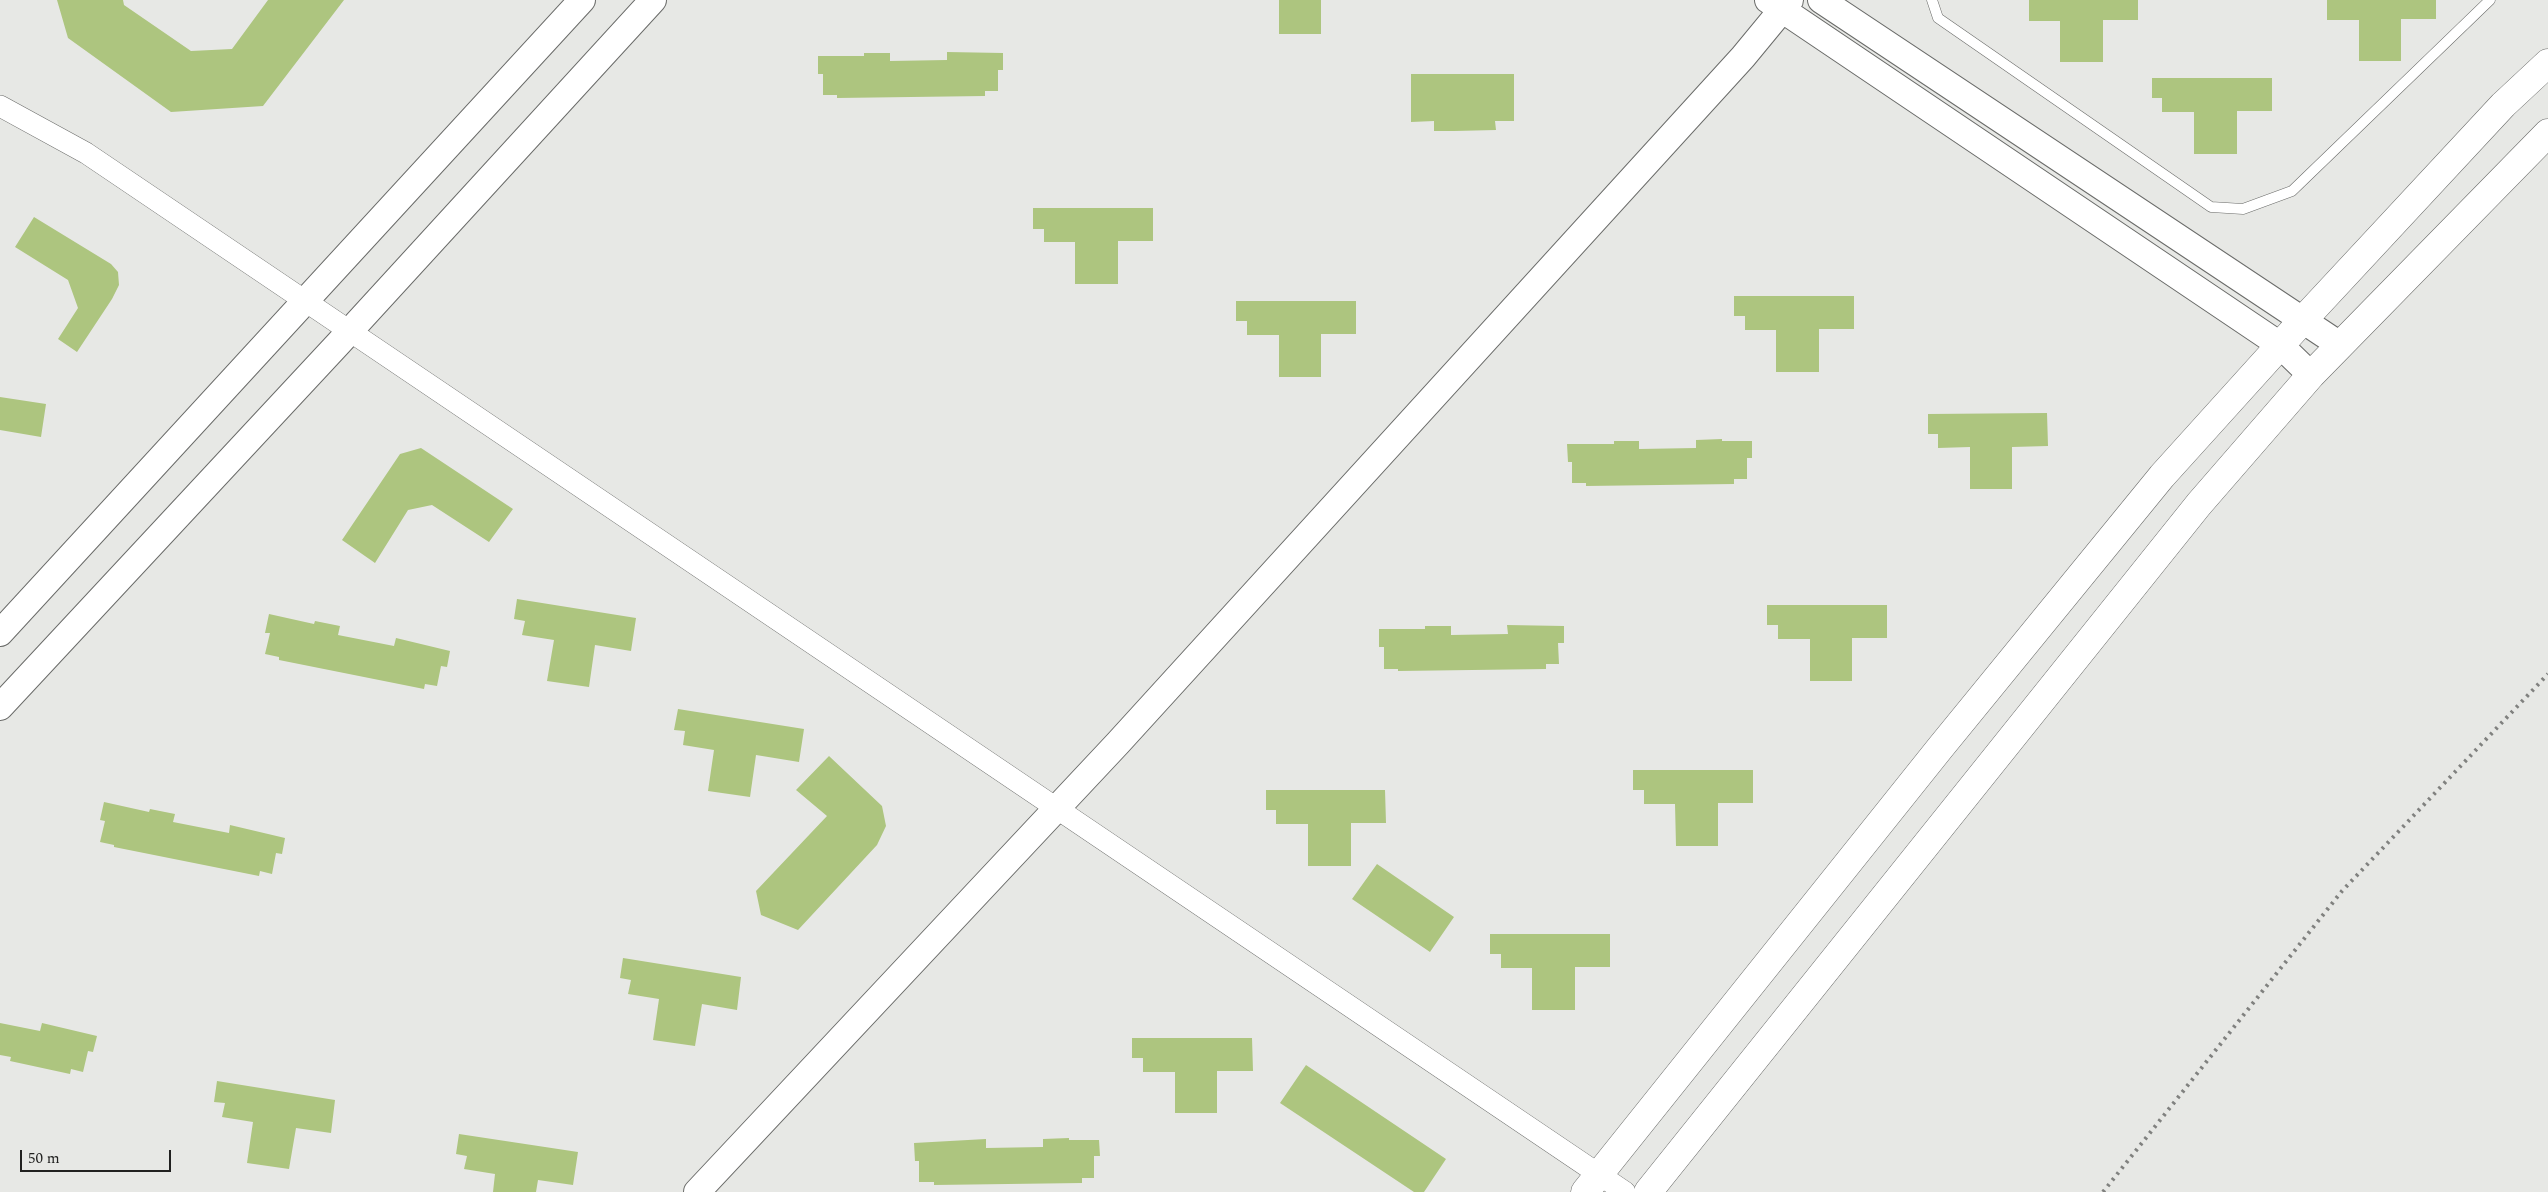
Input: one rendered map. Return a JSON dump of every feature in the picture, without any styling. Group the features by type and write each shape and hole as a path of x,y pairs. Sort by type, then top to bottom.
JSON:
{"main road":[{"path":"1592,1183 1946,741 2162,476 2303,320 2504,105 2548,63"},
{"path":"1648,1192 2199,504 2311,375 2548,133"}],"street":[{"path":"0,633 582,0"},
{"path":"0,707 350,332 653,0"},
{"path":"1821,0 2340,345"},
{"path":"697,1192 1056,810 1743,57 1779,3 2280,345 2311,375"},
{"path":"0,106 86,153 1056,810 1592,1183 1624,1192"}],"lane":[{"path":"1932,0 1938,18 2211,207 2243,209 2292,191 2490,0"}],"building":[{"path":"57,0 123,0 124,5 191,51 232,49 268,0 344,0 263,106 171,112 68,38"},
{"path":"1279,0 1321,0 1321,34 1279,34"},
{"path":"2029,0 2138,0 2138,20 2103,20 2103,62 2060,62 2060,21 2029,21"},
{"path":"2327,0 2436,0 2436,19 2401,19 2401,61 2359,61 2359,20 2327,20"},
{"path":"947,52 1003,53 1003,70 998,70 998,91 985,91 985,96 837,98 837,95 823,95 823,74 818,74 818,56 864,56 864,53 890,53 890,61 947,60"},
{"path":"1411,74 1514,74 1514,121 1495,121 1496,130 1454,131 1434,131 1434,121 1411,122"},
{"path":"2152,78 2272,78 2272,111 2237,111 2237,154 2194,154 2194,112 2162,112 2162,98 2152,98"},
{"path":"1033,208 1153,208 1153,241 1118,241 1118,284 1075,284 1075,242 1044,242 1044,229 1033,229"},
{"path":"34,217 111,264 118,272 119,285 112,299 77,352 58,339 78,308 68,280 15,247"},
{"path":"1734,296 1854,296 1854,329 1819,329 1819,372 1776,372 1776,330 1745,330 1745,316 1734,316"},
{"path":"1236,301 1356,301 1356,334 1321,334 1321,377 1279,377 1279,335 1247,335 1247,321 1236,321"},
{"path":"0,397 46,404 41,437 0,430"},
{"path":"2047,413 2048,446 2012,447 2012,489 1970,489 1970,447 1938,448 1938,434 1928,434 1928,414"},
{"path":"1722,439 1722,441 1752,441 1752,458 1747,458 1747,479 1734,479 1734,484 1586,486 1586,483 1572,483 1572,462 1568,462 1567,444 1614,444 1614,441 1639,441 1639,449 1696,448 1696,440"},
{"path":"421,448 513,509 489,542 432,505 408,510 375,563 342,540 400,454"},
{"path":"517,599 636,618 631,651 595,645 589,687 547,681 554,640 522,635 525,621 514,619"},
{"path":"1767,605 1887,605 1887,638 1852,638 1852,681 1810,681 1810,639 1778,639 1778,625 1767,625"},
{"path":"269,614 314,624 315,621 340,626 338,635 394,646 396,638 450,651 447,667 441,666 437,686 425,684 424,689 279,660 279,657 265,654 270,633 265,633"},
{"path":"1507,625 1564,626 1564,643 1558,643 1559,664 1546,664 1546,669 1398,671 1398,669 1384,669 1384,647 1379,647 1379,629 1425,629 1425,626 1451,626 1451,635 1508,634"},
{"path":"678,709 804,729 799,762 756,755 750,797 708,791 714,750 683,745 685,731 674,730"},
{"path":"829,756 882,806 886,826 877,845 798,930 761,915 756,891 827,816 796,790"},
{"path":"1633,770 1753,770 1753,803 1718,803 1718,846 1676,846 1675,804 1644,804 1644,790 1633,790"},
{"path":"1266,790 1385,790 1386,823 1351,823 1351,866 1308,866 1308,824 1276,824 1276,810 1266,810"},
{"path":"104,802 149,812 150,809 175,814 173,822 229,833 230,825 285,838 282,854 276,853 272,874 260,871 259,876 114,847 114,845 100,842 105,821 100,820"},
{"path":"1377,864 1454,917 1430,952 1352,899"},
{"path":"1490,934 1610,934 1610,967 1575,967 1575,1010 1532,1010 1532,968 1501,968 1501,954 1490,954"},
{"path":"623,958 741,977 737,1010 702,1004 695,1046 653,1040 659,999 628,994 631,980 620,978"},
{"path":"0,1023 40,1031 42,1023 97,1036 93,1052 88,1051 83,1072 71,1069 70,1074 10,1061 11,1057 0,1055"},
{"path":"1132,1038 1252,1038 1253,1071 1217,1071 1217,1113 1175,1113 1175,1072 1143,1072 1143,1058 1132,1058"},
{"path":"1306,1065 1446,1159 1424,1192 1414,1192 1280,1103"},
{"path":"217,1081 335,1100 331,1133 296,1128 289,1169 247,1163 253,1122 222,1117 225,1103 214,1102"},
{"path":"459,1134 578,1152 573,1185 538,1180 536,1192 493,1192 495,1174 464,1169 467,1156 456,1154"},
{"path":"1069,1138 1069,1140 1099,1140 1100,1156 1094,1156 1094,1178 1082,1178 1082,1183 934,1185 934,1182 919,1182 919,1161 915,1161 914,1143 986,1139 986,1148 1043,1147 1043,1139"}],"railway":[{"path":"2103,1192 2342,891 2548,674"}]}
